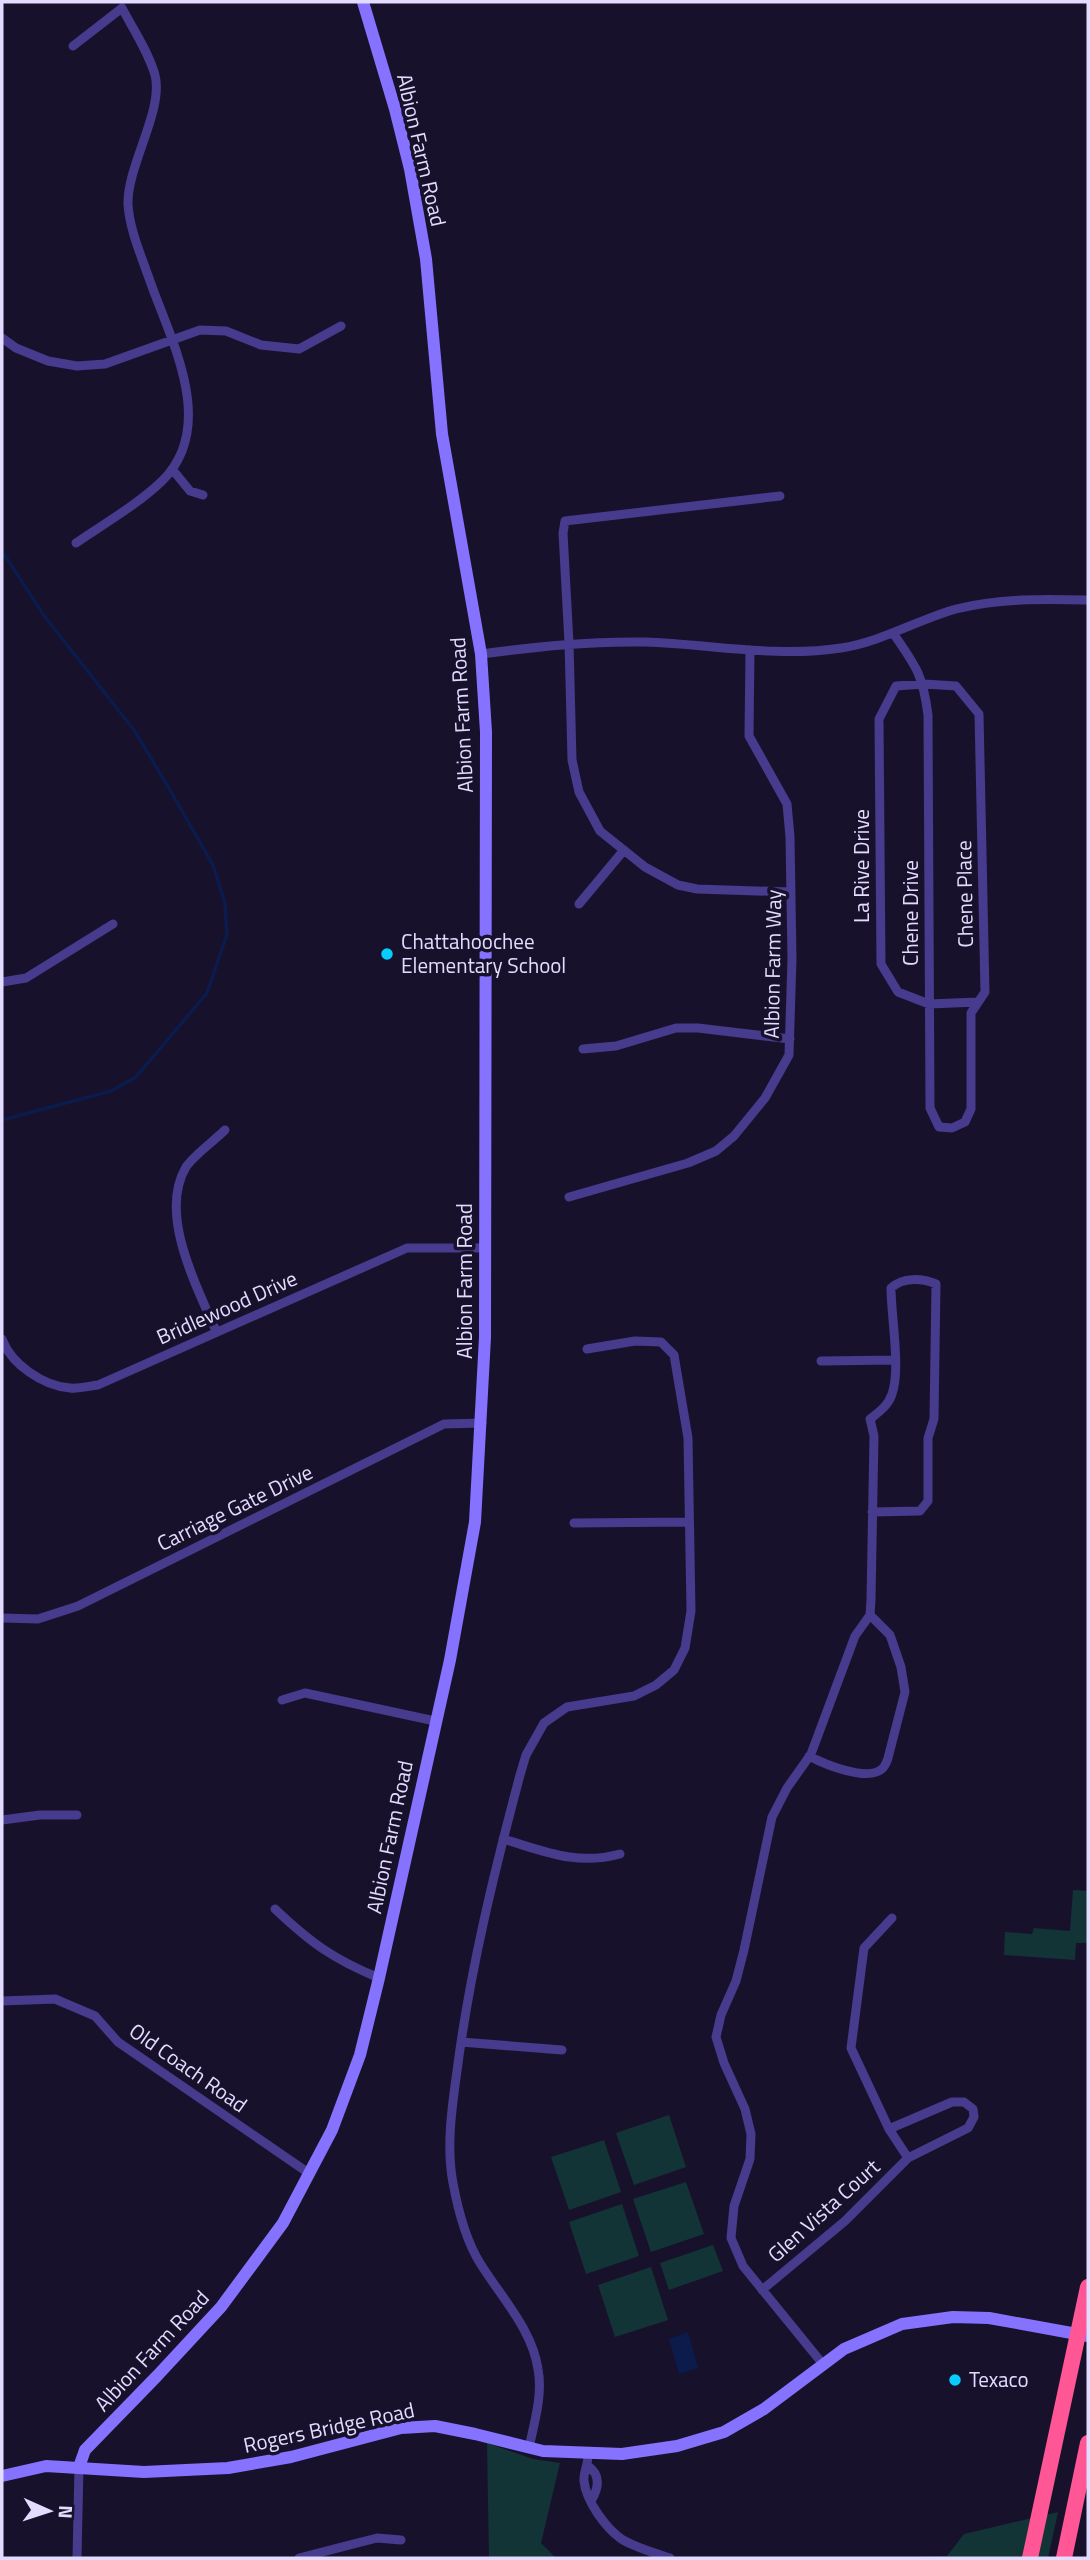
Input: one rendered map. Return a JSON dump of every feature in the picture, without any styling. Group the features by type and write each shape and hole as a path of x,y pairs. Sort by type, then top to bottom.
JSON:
{"highway":[{"path":"1030,2558 1083,2336 1088,2287"},
{"path":"1064,2558 1088,2442"}],"street":[{"name":"Albion Farm Road","path":"79,2467 85,2450 221,2307 283,2223 332,2130 360,2055 379,1979 450,1660 475,1522 482,1423 485,1248 486,732 481,654 442,434 426,259 410,169 363,2"},
{"path":"73,46 122,8 155,76 156,93 128,204 137,244 184,376 189,401 189,423 184,446 172,470 142,498 76,543"},
{"path":"2,338 16,348 48,361 77,366 105,364 200,330 226,331 261,345 299,349 341,326"},
{"path":"172,470 190,491 203,495"},
{"path":"780,496 565,521 563,533 572,760 579,792 600,831 645,867 678,885 697,889 792,892"},
{"path":"481,654 569,643 646,642 792,651 842,648 893,633 954,610 996,601 1088,600"},
{"path":"893,633 915,664 924,684"},
{"name":"Albion Farm Way","path":"569,1197 688,1163 716,1151 733,1136 765,1098 789,1055 792,892 787,804 749,736 750,650"},
{"name":"Chene Place","path":"924,684 956,686 979,714 985,992 971,1013 971,1108 965,1122 952,1128"},
{"name":"Chene Drive","path":"924,684 928,715 930,1108 939,1127 952,1128"},
{"name":"La Rive Drive","path":"924,684 896,686 879,719 881,964 898,992 929,1004 978,1002"},
{"path":"579,904 624,850"},
{"path":"2,982 26,978 113,924"},
{"path":"583,1049 615,1046 676,1028 698,1028 790,1039"},
{"path":"216,1331 185,1259 175,1201 186,1166 225,1130"},
{"name":"Bridlewood Drive","path":"2,1339 10,1355 19,1364 57,1385 72,1389 98,1385 407,1248 485,1248"},
{"path":"822,2363 743,2266 731,2238 734,2206 750,2159 751,2134 745,2109 724,2063 716,2037 721,2015 736,1982 772,1817 787,1788 809,1756 855,1636 870,1615 873,1436 870,1419 884,1408 892,1394 895,1360 891,1288 896,1284 918,1279 928,1281 936,1284 934,1419 928,1438 928,1500 920,1511 872,1512"},
{"path":"529,2448 538,2398 539,2371 530,2339 478,2260 463,2227 452,2180 450,2138 461,2042 477,1942 526,1755 544,1723 567,1707 634,1696 656,1685 674,1670 685,1648 691,1611 688,1438 674,1355 661,1342 635,1341 587,1349"},
{"path":"821,1362 895,1360"},
{"name":"Carriage Gate Drive","path":"2,1618 37,1619 78,1606 444,1424 482,1423"},
{"path":"574,1522 689,1522"},
{"path":"809,1756 836,1769 874,1774 883,1768 888,1758 905,1692 901,1667 890,1635 870,1615"},
{"path":"282,1700 305,1693 435,1721"},
{"path":"2,1820 40,1815 78,1815"},
{"path":"503,1839 568,1858 593,1860 620,1854"},
{"path":"275,1909 331,1957 379,1979"},
{"name":"Glen Vista Court","path":"892,1918 864,1948 851,2048 889,2129 908,2158"},
{"name":"Old Coach Road","path":"2,2001 55,1999 94,2016 118,2042 310,2174"},
{"path":"461,2042 562,2050"},
{"name":"Glen Vista Court","path":"762,2290 845,2221 908,2158 968,2128 974,2118 973,2109 964,2102 952,2102 889,2129"},
{"name":"Rogers Bridge Road","path":"2,2476 46,2466 144,2472 228,2468 291,2457 366,2436 412,2427 435,2426 588,2460 677,2446 724,2432 764,2409 844,2349 902,2324 954,2317 989,2318 1083,2336"},
{"path":"588,2460 583,2475 584,2484 587,2496 597,2512 623,2540 670,2558"},
{"path":"588,2460 595,2471 597,2485 591,2501"},
{"path":"77,2558 79,2467"},
{"path":"584,2484 597,2485"},
{"path":"299,2558 377,2538 401,2540"}],"green space":[{"path":"1073,1890 1088,1891 1088,1943 1076,1943 1075,1960 1004,1955 1005,1932 1032,1934 1034,1928 1070,1931"},
{"path":"669,2115 686,2167 634,2185 616,2133"},
{"path":"604,2140 621,2192 569,2210 551,2157"},
{"path":"686,2182 704,2234 651,2252 633,2199"},
{"path":"622,2204 639,2256 586,2274 569,2222"},
{"path":"713,2245 723,2271 669,2290 660,2263"},
{"path":"651,2267 668,2320 615,2337 598,2285"},
{"path":"487,2443 533,2459 560,2463 541,2543 556,2558 489,2558"},
{"path":"1058,2512 1048,2558 883,2558 947,2556 964,2534"}],"water":[{"path":"688,2332 698,2368 679,2374 669,2339"}],"waterway":[{"path":"2,551 45,617 134,730 163,778 213,865 225,903 227,934 207,993 136,1077 111,1091 2,1120"}],"place":[{"name":"Chattahoochee Elementary School","path":"387,954"},
{"name":"Texaco","path":"955,2380"}]}
